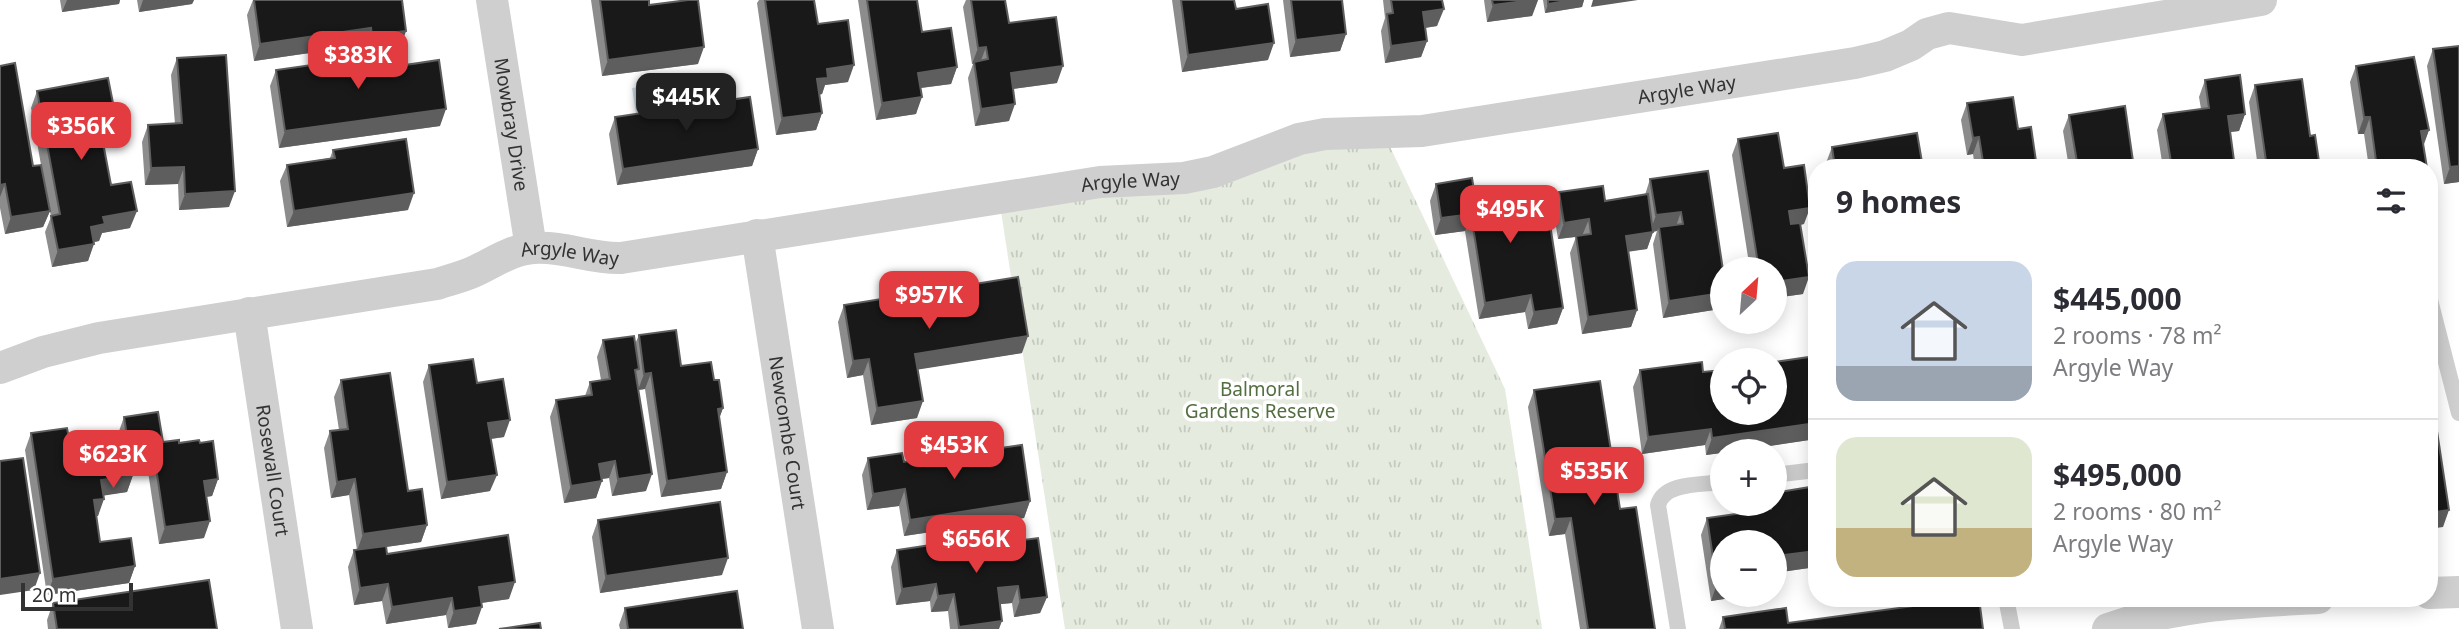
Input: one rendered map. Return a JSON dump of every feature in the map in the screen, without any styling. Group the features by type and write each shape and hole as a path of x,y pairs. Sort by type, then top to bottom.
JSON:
{"street":[{"name":"Mowbray Drive","path":"492,0 531,247"},
{"name":"Argyle Way","path":"0,368 43,352 99,338 436,284 471,273 511,253 531,247 557,248 601,259 621,258 1100,182 1184,178 1213,172 1299,139 1325,134 1422,131 1855,64 1911,45 1927,34 1947,14 2022,40 2261,0"},
{"name":"Newcombe Court","path":"757,235 818,629"},
{"name":"Rosewall Court","path":"249,313 297,629"},
{"path":"2438,593 2459,592"},
{"path":"2108,629 2191,607"}],"lane":[{"path":"2438,331 2459,413"},
{"path":"1787,473 1808,471"},
{"path":"1678,629 1658,505 1665,492 1710,484"},
{"path":"2008,607 2012,629"}],"green space":[{"name":"Balmoral Gardens Reserve","path":"1384,134 1505,389 1542,629 1065,629 999,198"}],"water":[{"path":"680,81 683,106 636,113 632,88"}],"building":[{"path":"254,0 402,0 406,31 372,35 371,28 260,44"},
{"path":"600,0 649,0 649,5 698,0 704,47 608,60"},
{"path":"765,0 814,0 818,24 848,20 854,65 827,69 828,78 817,79 822,113 782,118"},
{"path":"867,0 917,0 922,32 951,28 957,67 918,73 922,97 882,103"},
{"path":"971,0 1005,0 1009,23 1056,17 1063,66 1011,73 1015,104 981,109 974,62 988,59 986,47 978,48"},
{"path":"1181,0 1234,0 1236,9 1268,4 1274,43 1188,55"},
{"path":"1291,0 1342,0 1346,34 1296,40"},
{"path":"1391,0 1442,0 1444,9 1423,12 1427,41 1391,46 1387,14 1393,13"},
{"path":"1492,0 1533,0 1493,5"},
{"path":"1548,0 1572,0 1548,4"},
{"path":"2459,46 2459,166 2450,167 2433,49"},
{"path":"404,52 405,65 439,60 446,109 285,131 276,70"},
{"path":"226,55 235,191 185,194 184,167 151,168 148,125 182,123 177,58"},
{"path":"2414,57 2429,130 2421,131 2426,159 2376,159 2370,117 2364,117 2356,66"},
{"path":"15,63 33,166 41,165 50,211 11,217 5,184 0,185 0,66"},
{"path":"2240,75 2245,114 2228,116 2234,159 2170,159 2163,114 2209,108 2205,80"},
{"path":"108,78 114,108 97,111 111,185 131,182 137,211 103,217 105,224 91,227 94,244 58,250 51,216 60,214 37,91"},
{"path":"2302,79 2310,136 2315,135 2319,159 2266,159 2255,85"},
{"path":"750,97 758,149 623,169 615,117"},
{"path":"2013,97 2018,129 2031,127 2036,159 1983,159 1979,137 1973,138 1967,103"},
{"path":"2125,106 2133,159 2076,159 2069,115"},
{"path":"1778,133 1784,168 1804,165 1808,208 1789,211 1791,224 1800,223 1808,277 1787,280 1787,257 1757,257 1738,139"},
{"path":"1917,133 1921,159 1834,159 1832,147"},
{"path":"406,139 414,193 294,211 287,165 335,158 333,150"},
{"path":"1708,171 1721,257 1710,257 1710,295 1669,301 1659,227 1683,224 1681,212 1656,215 1650,179"},
{"path":"1472,178 1478,215 1509,210 1507,198 1545,192 1563,308 1534,312 1531,295 1485,303 1471,214 1441,218 1436,184"},
{"path":"1603,186 1605,201 1648,194 1653,232 1626,236 1637,310 1588,317 1576,236 1591,234 1589,219 1564,223 1559,192"},
{"path":"1018,277 1028,336 915,354 923,401 877,408 869,359 853,361 844,305"},
{"path":"676,330 681,366 711,362 714,380 719,380 723,408 718,409 727,472 667,481 651,373 644,374 639,335"},
{"path":"634,336 639,369 635,370 652,474 618,479 615,461 599,464 602,481 571,486 556,400 592,395 590,382 610,379 603,340"},
{"path":"1808,357 1808,424 1712,438 1711,429 1648,437 1640,370 1702,362 1703,372 1710,371 1710,425 1787,425 1787,360"},
{"path":"473,359 477,383 503,379 510,420 488,423 497,475 447,482 429,365"},
{"path":"390,373 408,491 422,489 427,525 363,534 355,479 337,482 330,431 348,429 341,380"},
{"path":"1600,381 1620,509 1636,507 1655,629 1588,629 1571,518 1555,519 1534,390"},
{"path":"158,412 163,442 213,441 218,479 204,481 210,521 165,527 153,448 129,452 133,475 101,480 104,499 94,500 100,542 131,538 135,566 53,579 31,433 67,428 70,444 127,436 124,417"},
{"path":"2438,438 2449,510 2438,512"},
{"path":"1022,445 1030,501 910,520 905,489 873,494 868,458 902,453 904,462"},
{"path":"23,458 40,573 0,579 0,461"},
{"path":"1808,487 1808,552 1787,555 1787,530 1710,530 1710,538 1707,518 1787,516 1787,491"},
{"path":"720,502 728,558 606,576 598,520"},
{"path":"508,535 515,582 479,587 482,607 454,611 452,598 392,607 388,584 360,588 354,550 386,546 387,554"},
{"path":"1038,538 1047,597 1020,600 1018,586 998,588 1002,621 959,627 954,594 938,596 936,584 902,589 897,550 938,544 939,551"},
{"path":"209,580 217,629 57,629 53,603"},
{"path":"737,591 743,629 628,629 625,608"},
{"path":"1907,607 1980,607 1983,629 1725,629 1723,617 1786,608 1788,623"},
{"path":"540,623 541,629 499,629"}]}
